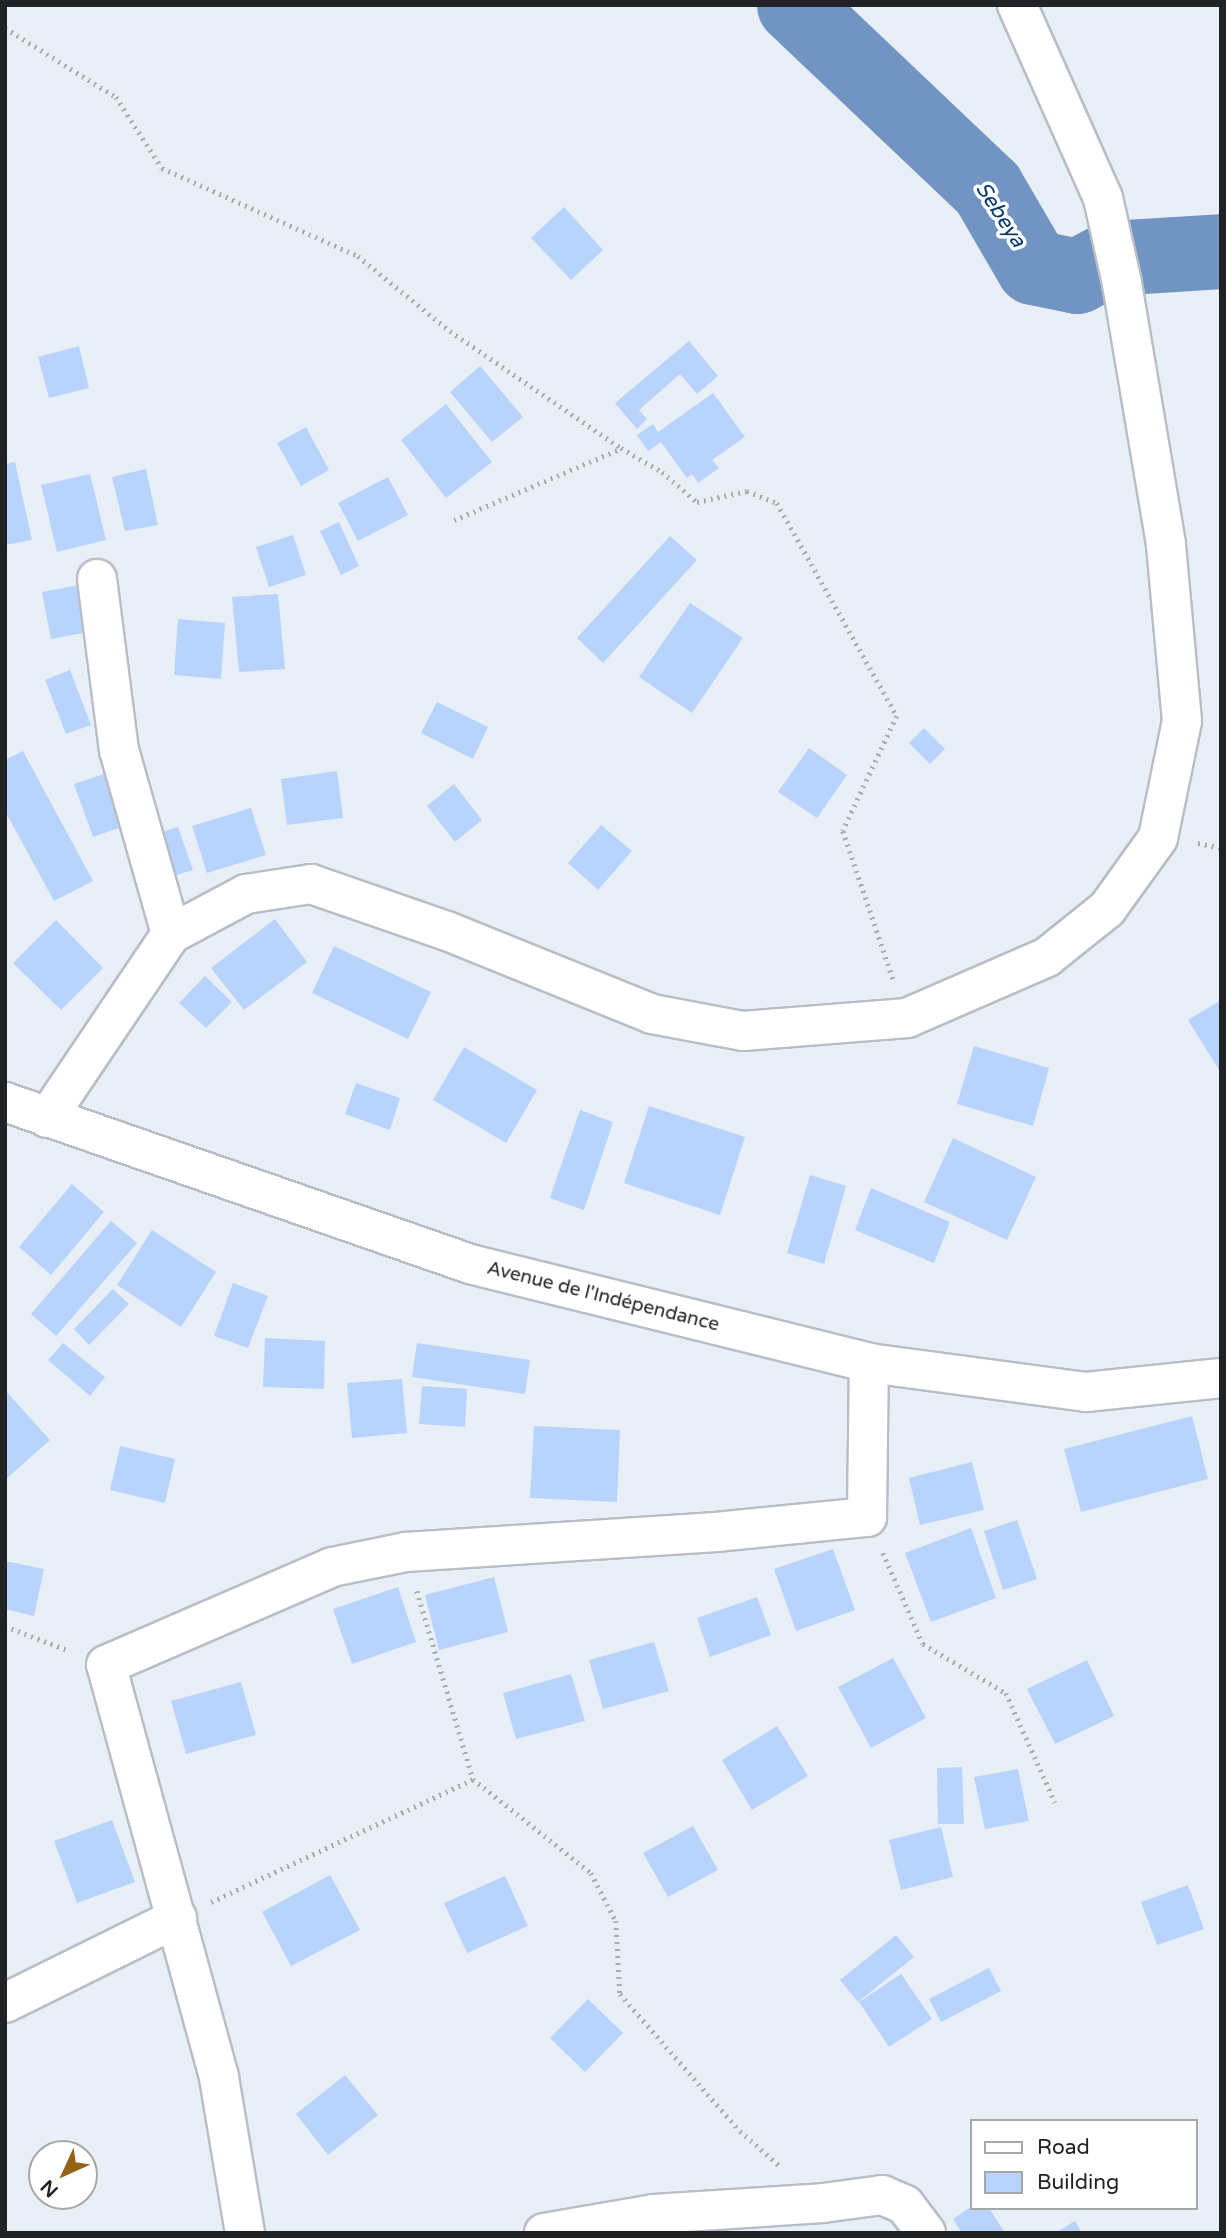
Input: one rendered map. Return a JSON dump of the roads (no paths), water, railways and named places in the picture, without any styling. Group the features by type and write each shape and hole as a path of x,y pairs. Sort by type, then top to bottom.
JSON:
{"main road":[{"path":"47,1118 171,934 246,894 310,884 447,931 652,1014 743,1031 907,1018 1047,957 1107,909 1158,838 1182,721 1166,544 1122,283 1103,198 1017,5"},
{"path":"97,579 119,750 171,934"},
{"name":"Avenue de l'Indépendance","path":"5,1102 470,1264 869,1363 1086,1392 1221,1378"},
{"path":"245,2233 219,2077 106,1665 332,1567 406,1552 716,1532 867,1517 869,1363"},
{"path":"5,2003 177,1918"},
{"path":"544,2233 654,2214 823,2203 882,2195 905,2205 926,2233"}],"waterway":[{"name":"Sebeya","path":"794,5 987,188 1033,267 1077,276 1111,258 1221,251"}]}
